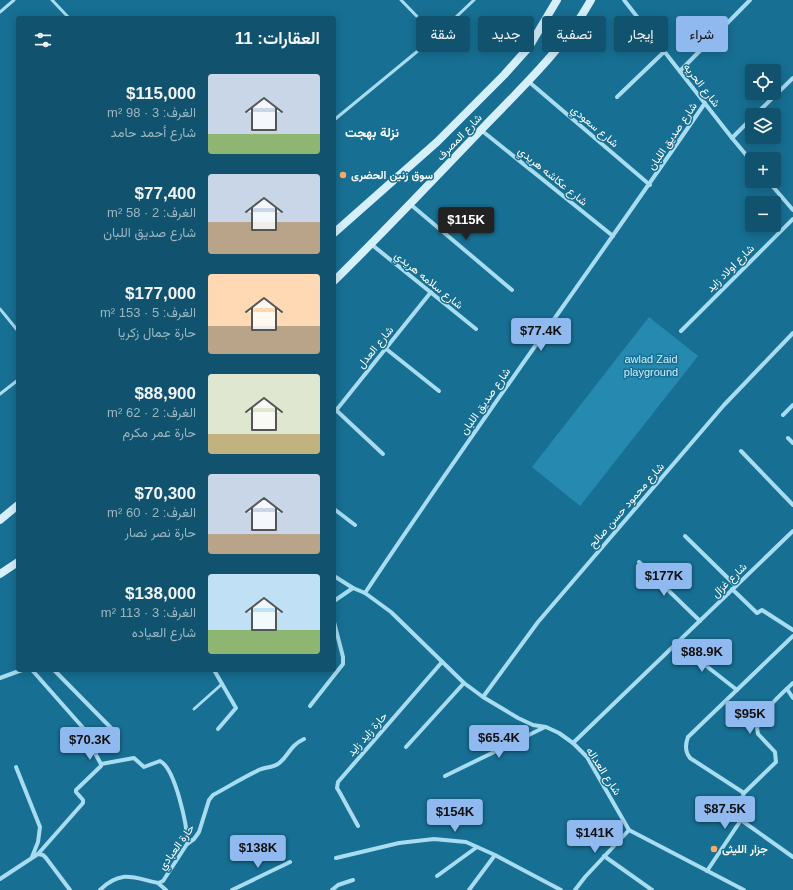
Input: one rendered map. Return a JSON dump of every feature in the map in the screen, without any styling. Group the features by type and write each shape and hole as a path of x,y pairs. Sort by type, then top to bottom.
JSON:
{"street":[{"name":"شارع المصرف","path":"336,232 437,142 504,75 529,48 557,0"},
{"name":"شارع الحريه","path":"624,0 636,16"},
{"path":"680,71 750,0"},
{"name":"شارع المصرف","path":"336,279 372,244 528,81 570,32 587,2"},
{"name":"شارع الحريه","path":"664,52 745,154"},
{"path":"617,97 664,52"},
{"path":"762,108 793,78"},
{"name":"شارع سعودي","path":"528,81 650,185"},
{"name":"شارع صديق اللبان","path":"365,593 522,364 650,185 705,103"},
{"path":"732,138 745,125"},
{"name":"شارع عكاشه هريدي","path":"481,130 613,236"},
{"path":"774,188 793,210"},
{"path":"410,204 512,290"},
{"name":"شارع اولاد زايد","path":"681,331 793,219"},
{"name":"شارع سلامه هريدي","path":"372,244 476,330"},
{"name":"شارع العدل","path":"336,410 431,292"},
{"name":"شارع محمود حسن صالح","path":"483,697 538,622 724,405 793,333"},
{"path":"385,348 439,391"},
{"path":"783,415 793,405"},
{"path":"336,412 383,454"},
{"path":"788,438 793,443"},
{"path":"740,451 793,504"},
{"path":"0,520 16,507"},
{"path":"336,511 355,525"},
{"name":"شارع غزال","path":"573,743 793,531"},
{"path":"685,536 736,586"},
{"path":"639,562 700,621"},
{"path":"0,574 16,563"},
{"name":"شارع العداله","path":"336,577 353,588 365,593 391,612 464,683 483,697 518,718 533,725 546,727 559,733 573,743 587,757 629,830"},
{"path":"336,600 353,588"},
{"path":"732,590 756,613 762,610 793,630"},
{"path":"310,706 343,664 344,657 336,629"},
{"path":"744,793 690,758 686,751 688,737 793,636"},
{"path":"677,643 737,690"},
{"name":"حارة زايد زايد","path":"358,826 337,788 338,782 442,662"},
{"path":"0,678 16,672"},
{"path":"34,672 85,730"},
{"path":"56,672 115,732 114,735 96,751 96,755 102,764"},
{"path":"215,672 236,708 218,729"},
{"path":"406,747 464,683"},
{"path":"793,683 776,699 764,715 757,728 758,734 776,752 776,762 744,793 738,809 741,820 793,857"},
{"path":"787,689 793,698"},
{"path":"445,776 546,727"},
{"name":"حارة العبادي","path":"100,890 114,880 125,876 137,877 158,883 163,881 187,844 200,832 209,800 214,795 259,770 278,764 291,747 304,739"},
{"path":"0,879 32,856 38,854 83,803 83,800 76,790 102,764 134,758 144,767 160,761 166,764 176,788 184,814 187,844"},
{"path":"16,767 40,827 38,842 32,856"},
{"path":"707,872 741,820"},
{"path":"575,890 629,830 744,890"},
{"path":"336,858 399,843 434,839 466,842 495,855 562,890"},
{"path":"437,876 477,847"},
{"path":"38,854 43,855 46,858 70,890"},
{"path":"469,890 495,855"},
{"path":"604,856 652,890"},
{"path":"232,890 290,862"},
{"path":"332,890 338,885 353,880"},
{"path":"158,883 166,890"}],"lane":[{"path":"0,12 14,0"},
{"path":"52,0 66,16"},
{"path":"401,0 417,16"},
{"path":"457,16 474,0"},
{"path":"336,118 417,52"},
{"path":"0,309 16,328"},
{"path":"0,394 16,382"},
{"path":"194,709 222,684"}],"green space":[{"name":"awlad Zaid playground","path":"649,317 698,356 580,506 532,467"}],"place":[{"name":"سوق زنين الحضرى","path":"343,175"},
{"name":"جزار الليثى","path":"714,849"}],"district":[{"name":"نزلة بهجت","path":"372,132"}]}
